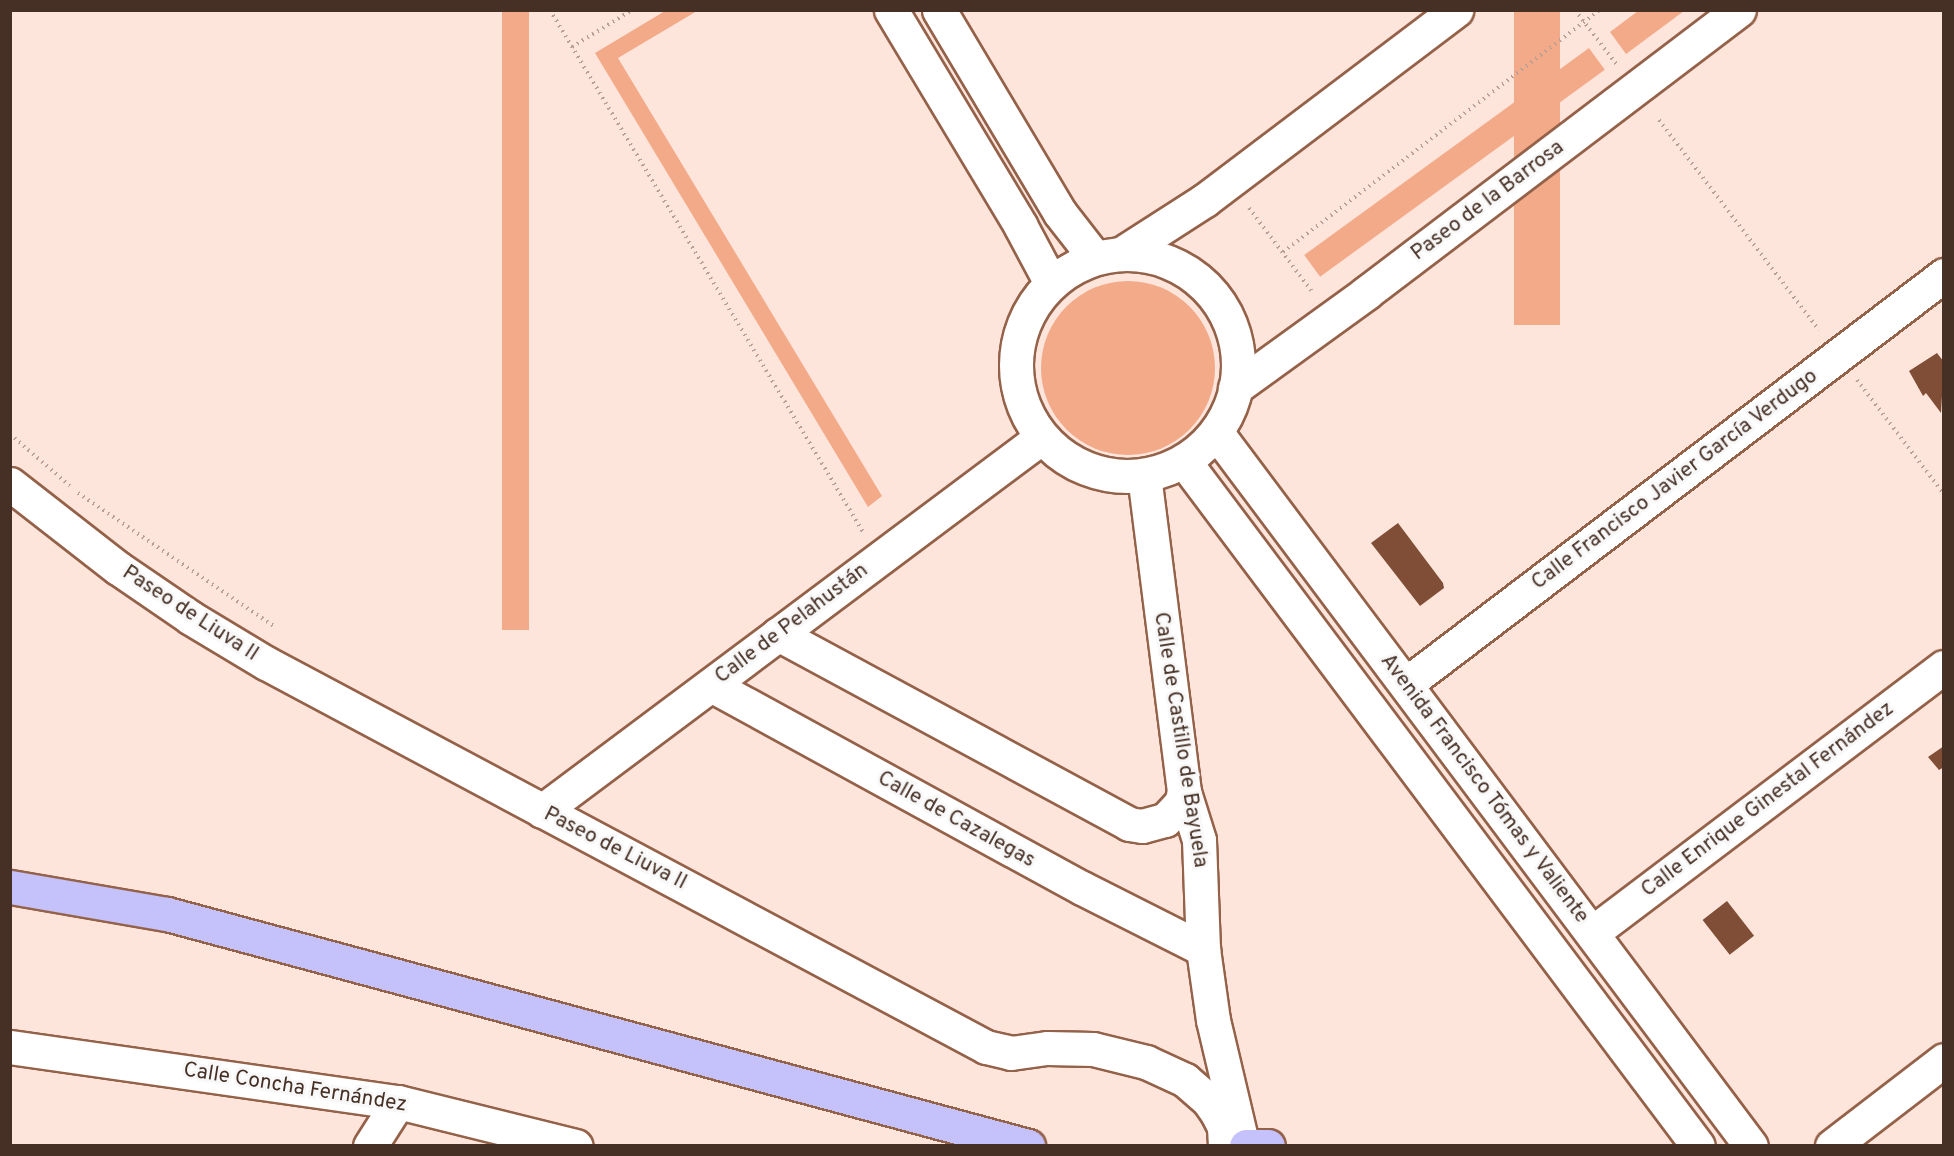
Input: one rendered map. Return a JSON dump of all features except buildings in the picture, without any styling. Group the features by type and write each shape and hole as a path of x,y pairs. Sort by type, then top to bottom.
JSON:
{"main road":[{"path":"10,887 167,914 1028,1146"},
{"path":"1244,1146 1268,1146"}],"street":[{"path":"891,10 1020,225 1051,283"},
{"path":"939,10 1060,213 1108,256"},
{"path":"1108,256 1205,200 1456,10"},
{"name":"Paseo de la Barrosa","path":"1235,388 1366,293 1739,10"},
{"path":"1142,255 1170,263 1197,278 1223,309 1236,348 1235,388 1228,411 1216,432 1184,461 1144,476 1115,476 1088,470 1062,456 1042,437 1021,400 1016,358 1023,325 1030,309 1051,283 1079,264 1108,256 1142,255"},
{"name":"Calle Francisco Javier García Verdugo","path":"1406,684 1944,275"},
{"name":"Avenida Francisco Tómas y Valiente","path":"1216,432 1751,1146"},
{"name":"Calle de Pelahustán","path":"542,811 1042,437"},
{"name":"Avenida Francisco Tómas y Valiente","path":"1184,461 1698,1146"},
{"name":"Calle de Castillo de Bayuela","path":"1144,476 1184,792 1198,840 1203,949 1213,1020 1244,1146"},
{"name":"Paseo de Liuva II","path":"10,484 118,568 191,618 266,663 542,811 766,927 986,1047 1011,1053 1047,1048 1093,1049 1137,1059 1185,1080 1208,1100 1224,1127 1226,1146"},
{"path":"778,634 1129,824 1142,826 1165,820 1180,803 1184,792"},
{"name":"Calle Enrique Ginestal Fernández","path":"1592,933 1944,667"},
{"name":"Calle de Cazalegas","path":"711,685 1082,888 1203,949"},
{"name":"Calle Concha Fernández","path":"10,1047 398,1102 576,1146"},
{"path":"1832,1146 1944,1060"},
{"path":"370,1146 398,1102"}],"path":[{"path":"550,10 855,516"},
{"path":"572,47 632,10"},
{"path":"1575,10 1621,70"},
{"path":"1282,252 1599,10"},
{"path":"1659,120 1823,335"},
{"path":"1247,205 1319,301"},
{"path":"1854,376 1944,494"},
{"path":"10,434 74,490 276,628"}],"shaded area":[{"path":"502,11 529,11 529,630 502,630"},
{"path":"665,11 697,11 618,58 882,496 868,507 595,53"},
{"path":"1514,11 1560,11 1560,325 1514,325"},
{"path":"1638,11 1684,11 1626,54 1610,32"},
{"path":"1589,48 1605,70 1320,277 1304,255"},
{"path":"1128,281 1161,288 1176,296 1189,307 1200,320 1208,335 1215,368 1208,401 1200,416 1189,429 1176,440 1161,448 1128,455 1095,448 1080,440 1067,429 1056,416 1048,401 1041,368 1048,335 1056,320 1067,307 1080,296 1095,288"}]}
